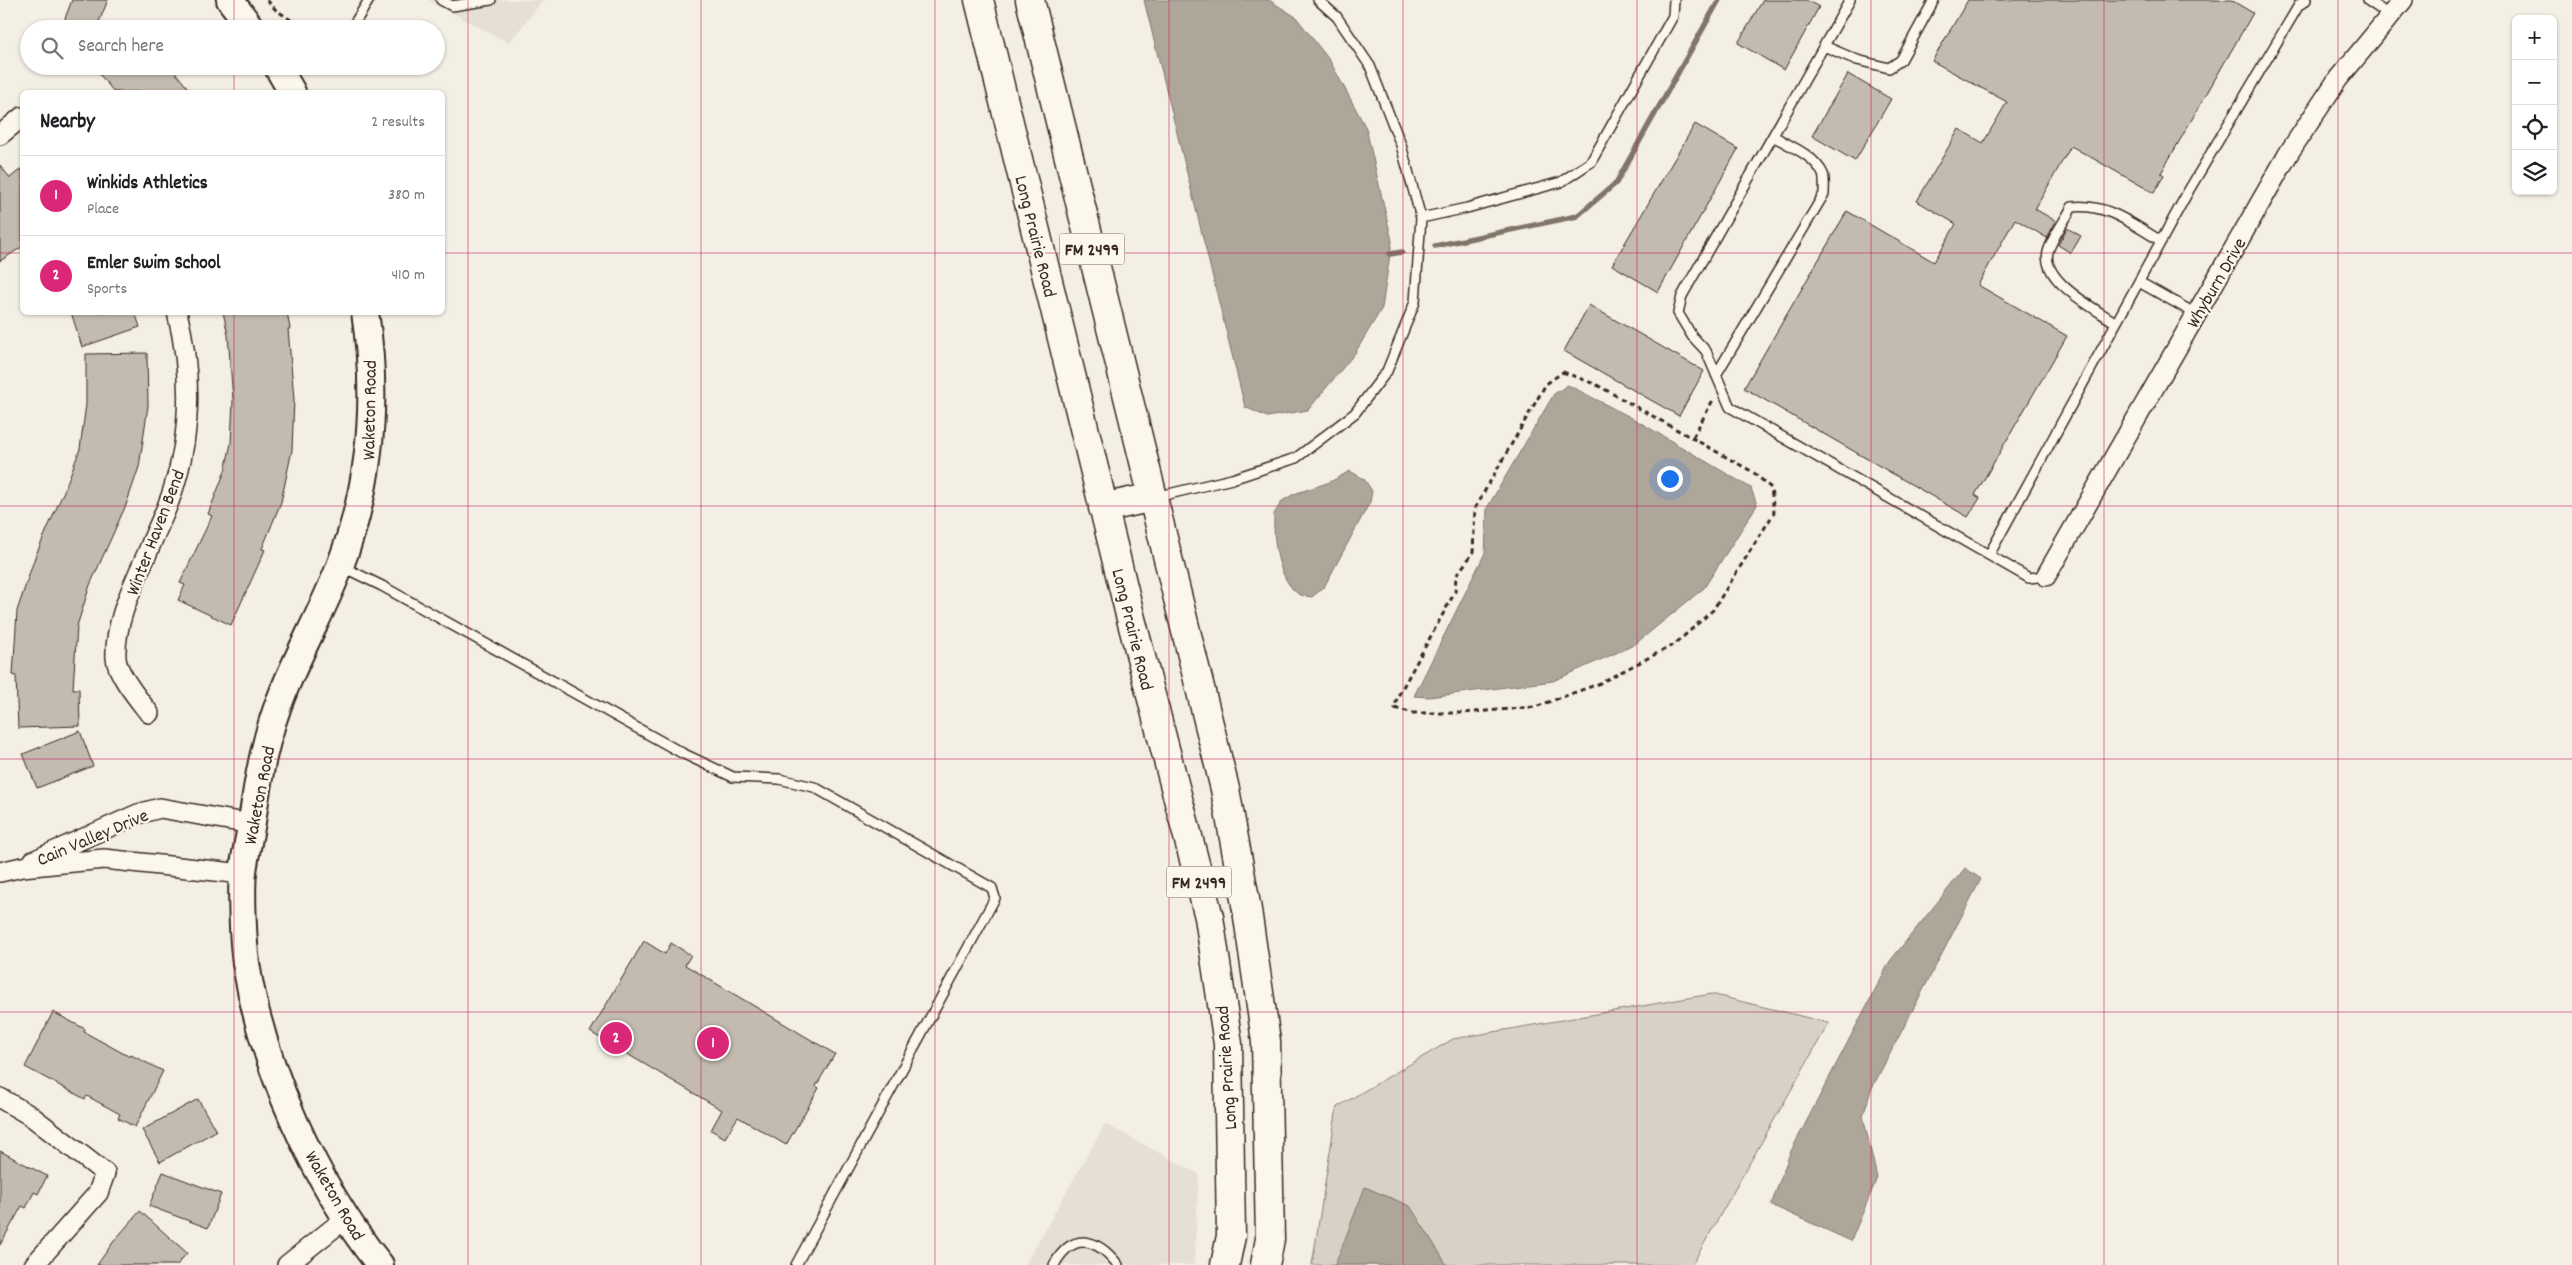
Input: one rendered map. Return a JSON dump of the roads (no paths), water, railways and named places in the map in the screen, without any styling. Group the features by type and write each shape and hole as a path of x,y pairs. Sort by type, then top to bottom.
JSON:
{"main road":[{"name":"Long Prairie Road","path":"979,0 1103,508 1209,917 1228,1044 1231,1236 1225,1265"},
{"name":"Long Prairie Road","path":"1030,0 1225,789 1247,910 1266,1041 1270,1239 1265,1265"},
{"path":"1103,508 1153,497"}],"street":[{"path":"230,0 245,20"},
{"name":"Whyburn Drive","path":"2046,576 2290,150 2338,79 2403,0"},
{"path":"0,135 20,119"},
{"name":"Winter Haven Bend","path":"149,713 129,686 116,660 117,638 141,567 172,493 185,443 189,396 186,348 178,315"},
{"name":"Waketon Road","path":"365,315 371,378 371,429 358,511 340,566 283,692 258,772 252,824 243,874 246,962 271,1061 287,1104 326,1183 346,1218 380,1265"},
{"name":"Cain Valley Drive","path":"22,867 138,814 160,808 252,824"},
{"name":"Cain Valley Drive","path":"0,872 22,867 104,859 243,874"},
{"path":"0,1098 31,1116 105,1173 98,1193 34,1265"},
{"path":"287,1265 346,1218"}],"lane":[{"path":"357,20 370,0"},
{"path":"441,0 452,6 491,0"},
{"path":"1153,497 1232,479 1296,458 1355,413 1387,371 1415,302 1421,218 1401,145 1370,66 1337,17 1318,0"},
{"path":"1850,0 1682,296 1678,313 1692,336 1706,351 1730,407 2029,578 2046,576"},
{"path":"1824,46 1857,60 1889,68 1901,60 1934,0"},
{"path":"2367,0 2389,15"},
{"path":"1421,218 1561,182 1590,162 1673,16 1675,1"},
{"path":"1989,555 2199,173 2302,1"},
{"path":"1716,375 1824,194 1823,176 1817,166 1804,154 1773,136"},
{"path":"2116,323 2057,281 2049,269 2048,252 2072,207 2089,205 2102,208 2162,241"},
{"path":"2139,282 2196,314"},
{"path":"340,566 382,586 682,753 733,777 779,779 814,788 992,888 995,898 796,1265"},
{"path":"1054,1265 1070,1245 1082,1241 1097,1244 1118,1265"}],"waterway":[{"path":"1435,246 1577,216 1616,183 1719,0"},
{"path":"1390,254 1402,252"}],"place":[{"name":"Emler Swim School","path":"616,1038"},
{"name":"Winkids Athletics","path":"713,1043"}]}
